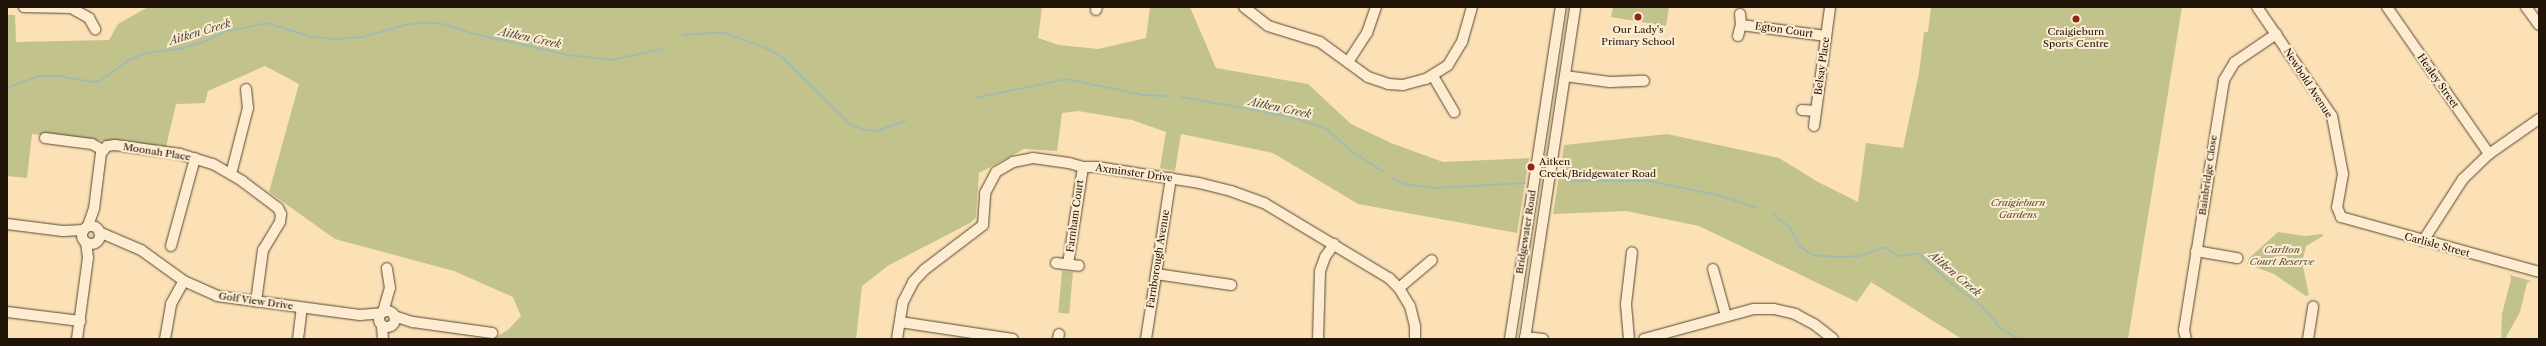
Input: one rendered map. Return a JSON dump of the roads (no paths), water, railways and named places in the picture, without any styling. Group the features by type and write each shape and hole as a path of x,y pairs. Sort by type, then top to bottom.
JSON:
{"street":[{"path":"24,7 71,8 89,18 95,29"},
{"path":"1244,7 1268,26 1313,38 1368,77 1388,84 1410,84 1433,76 1448,65 1458,50 1472,7"},
{"path":"1348,62 1367,33 1376,7"},
{"name":"Bridgewater Road","path":"1510,339 1561,7"},
{"name":"Bridgewater Road","path":"1525,338 1576,7"},
{"name":"Belsay Place","path":"1814,126 1830,7"},
{"name":"Newbold Avenue","path":"2257,7 2332,116 2343,174 2337,207 2338,214"},
{"name":"Healey Street","path":"2387,7 2489,154"},
{"path":"2526,7 2539,25"},
{"path":"1738,36 1741,25 1740,14"},
{"name":"Egton Court","path":"1741,25 1826,36"},
{"name":"Bainbridge Close","path":"2186,339 2184,330 2224,80 2235,62 2276,34"},
{"path":"1433,76 1454,112"},
{"path":"1565,76 1610,82 1644,80"},
{"path":"231,174 248,108 246,89"},
{"path":"1802,110 1816,111"},
{"path":"2423,241 2463,179 2489,154 2539,119"},
{"path":"45,138 92,144 103,150 77,339"},
{"name":"Moonah Place","path":"103,150 107,146 115,145 195,158 231,174 278,208 281,214 280,222 264,246 256,302"},
{"path":"171,246 195,158"},
{"name":"Axminster Drive","path":"897,339 906,295 918,277 983,225 985,193 992,177 1000,169 1013,162 1033,158 1069,163 1082,167 1097,167 1216,186 1246,196 1280,212 1378,270 1399,288 1413,316 1415,339"},
{"name":"Farnham Court","path":"1068,264 1082,167"},
{"name":"Farnborough Avenue","path":"1146,339 1171,178"},
{"path":"1534,185 1536,193 1540,194 1549,178"},
{"path":"1525,241 1537,207 1541,208 1544,214"},
{"name":"Carlisle Street","path":"2338,214 2344,219 2539,272"},
{"name":"Golf View Drive","path":"7,224 118,240 141,250 184,282 217,296 387,319"},
{"path":"1318,339 1320,272 1325,257 1334,244"},
{"path":"2196,251 2237,258"},
{"path":"1629,339 1626,304 1632,252"},
{"path":"1399,288 1432,260"},
{"path":"1056,263 1079,266"},
{"path":"384,339 389,296 387,268"},
{"path":"1713,269 1726,316"},
{"path":"1156,274 1231,285"},
{"path":"165,339 171,304 184,282"},
{"path":"2308,339 2313,306"},
{"path":"298,339 302,308"},
{"path":"1644,339 1676,332 1754,308 1774,309 1795,314 1814,324 1833,339"},
{"path":"7,312 80,321"},
{"path":"387,319 413,322 473,335 492,333"},
{"path":"900,322 1013,339"},
{"path":"1525,338 1543,339"}],"waterway":[{"name":"Aitken Creek","path":"7,88 38,76 59,76 92,82 100,81 129,60 145,53 179,49 203,42 224,32 267,23 312,37 336,39 363,37 401,26 423,22 442,24 471,33 568,55 611,60 662,49"},
{"name":"Aitken Creek","path":"683,35 722,32 768,49 782,57 851,125 865,130 877,131 905,121"},
{"name":"Aitken Creek","path":"975,98 1066,79 1143,95 1170,96"},
{"name":"Aitken Creek","path":"1182,97 1291,117 1327,129 1351,151 1383,172"},
{"name":"Aitken Creek","path":"1392,179 1405,184 1435,188 1525,183"},
{"name":"Aitken Creek","path":"1564,181 1649,181 1718,195 1758,208"},
{"name":"Aitken Creek","path":"1773,214 1790,228 1799,246 1813,255 1835,257 1859,256 1885,247 1896,255 1903,256 1918,253 1953,285 1983,307 1999,327 2018,339"}],"place":[{"name":"Our Lady's Primary School","path":"1638,17"},
{"name":"Craigieburn Sports Centre","path":"2076,19"},
{"name":"Aitken Creek/Bridgewater Road","path":"1531,167"}],"park label":[{"name":"Craigieburn Gardens","path":"2018,208"},
{"name":"Carlton Court Reserve","path":"2282,254"}]}
